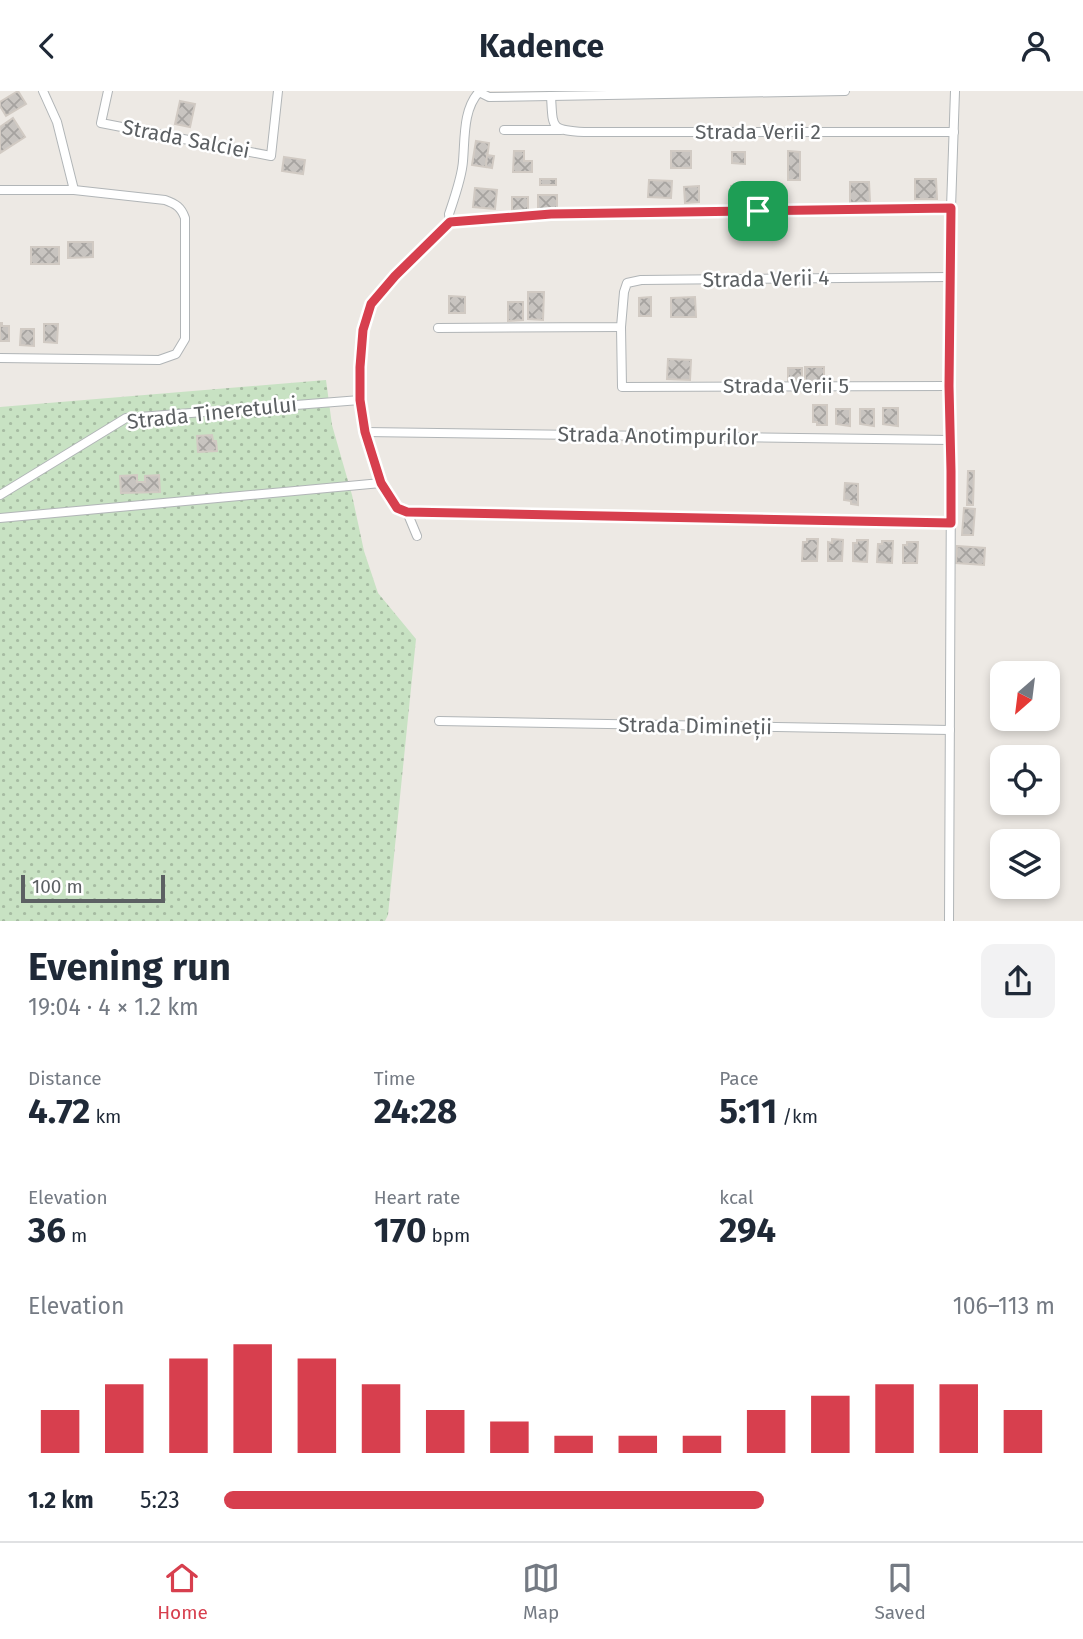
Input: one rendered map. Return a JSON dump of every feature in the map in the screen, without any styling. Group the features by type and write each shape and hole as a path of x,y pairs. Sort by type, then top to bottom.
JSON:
{"street":[{"path":"43,91 57,122 74,190"},
{"name":"Strada Salciei","path":"108,91 102,123 271,156 278,91"},
{"path":"450,222 449,214 463,163 469,112 472,99 479,92 489,97 845,91"},
{"path":"949,921 949,386 955,91"},
{"path":"551,96 552,120 561,130"},
{"name":"Strada Verii 2","path":"505,130 954,132"},
{"path":"0,190 74,190 165,200 182,209 185,218 185,339 176,354 159,360 0,358"},
{"path":"951,208 551,214 450,222 395,276 371,304 363,330 360,367 360,400 365,432 381,483 397,508 407,512 951,523"},
{"name":"Strada Verii 4","path":"622,387 621,327 627,283 641,280 950,277"},
{"path":"438,328 621,327"},
{"name":"Strada Verii 5","path":"622,387 949,386"},
{"name":"Strada Tineretului","path":"0,495 126,418 360,400"},
{"name":"Strada Anotimpurilor","path":"365,432 950,440"},
{"path":"0,518 381,483"},
{"path":"407,512 417,536"},
{"name":"Strada Dimineții","path":"439,721 950,730"}],"green space":[{"path":"326,380 332,425 352,495 364,551 378,593 416,639 388,915 385,921 0,921 0,407"}],"building":[{"path":"18,91 26,104 6,116 0,102"},
{"path":"180,101 195,104 190,127 175,124"},
{"path":"13,118 25,137 0,153 0,127"},
{"path":"476,141 489,143 486,167 472,165"},
{"path":"514,151 524,151 524,161 532,161 532,172 513,172"},
{"path":"671,151 691,151 691,168 671,168"},
{"path":"788,151 800,152 800,180 788,180"},
{"path":"732,152 745,152 745,164 732,163"},
{"path":"487,155 494,156 492,168 486,167"},
{"path":"284,157 305,160 303,174 282,171"},
{"path":"540,179 556,179 556,185 540,185"},
{"path":"915,179 936,179 937,199 915,199"},
{"path":"649,180 672,181 671,198 648,197"},
{"path":"850,182 869,182 870,202 850,203"},
{"path":"752,184 753,205 732,206 731,186"},
{"path":"699,186 699,202 685,203 684,187"},
{"path":"475,188 497,190 495,209 473,207"},
{"path":"538,195 557,195 557,210 538,211"},
{"path":"512,197 528,197 528,210 512,211"},
{"path":"68,242 93,242 93,257 68,258"},
{"path":"31,247 59,247 59,264 31,264"},
{"path":"528,292 544,292 543,320 528,319"},
{"path":"449,296 465,297 465,313 449,313"},
{"path":"651,297 651,316 639,316 639,298"},
{"path":"695,297 696,317 671,317 671,298"},
{"path":"508,302 523,302 523,320 508,321"},
{"path":"0,323 2,326 9,326 9,341 0,341"},
{"path":"44,324 58,324 57,343 44,342"},
{"path":"21,329 34,329 34,346 20,345"},
{"path":"668,359 691,360 690,380 667,379"},
{"path":"805,367 824,367 824,382 805,381"},
{"path":"788,368 802,368 802,385 788,384"},
{"path":"813,405 827,405 827,425 813,422"},
{"path":"883,408 898,408 898,426 883,424"},
{"path":"836,409 850,409 850,426 836,424"},
{"path":"860,409 874,409 874,426 860,424"},
{"path":"212,435 217,451 198,452 197,436"},
{"path":"968,471 974,471 973,505 967,505"},
{"path":"137,475 137,482 145,482 145,476 159,475 160,492 121,493 120,476"},
{"path":"845,483 858,484 858,505 844,500"},
{"path":"964,508 975,509 973,535 962,535"},
{"path":"807,539 818,539 817,561 802,561 803,542 807,542"},
{"path":"832,539 843,540 842,561 828,561 828,542 832,543"},
{"path":"857,540 868,540 867,562 853,561 853,543 857,543"},
{"path":"882,541 893,541 892,563 877,562 878,544 882,544"},
{"path":"907,542 918,542 917,563 903,563 903,545 907,545"},
{"path":"957,546 985,548 984,565 956,563"}],"route":[{"path":"951,208 951,523 407,512 397,508 381,483 365,432 360,400 363,330 371,304 395,276 450,222 551,214 758,211 951,208"}]}
